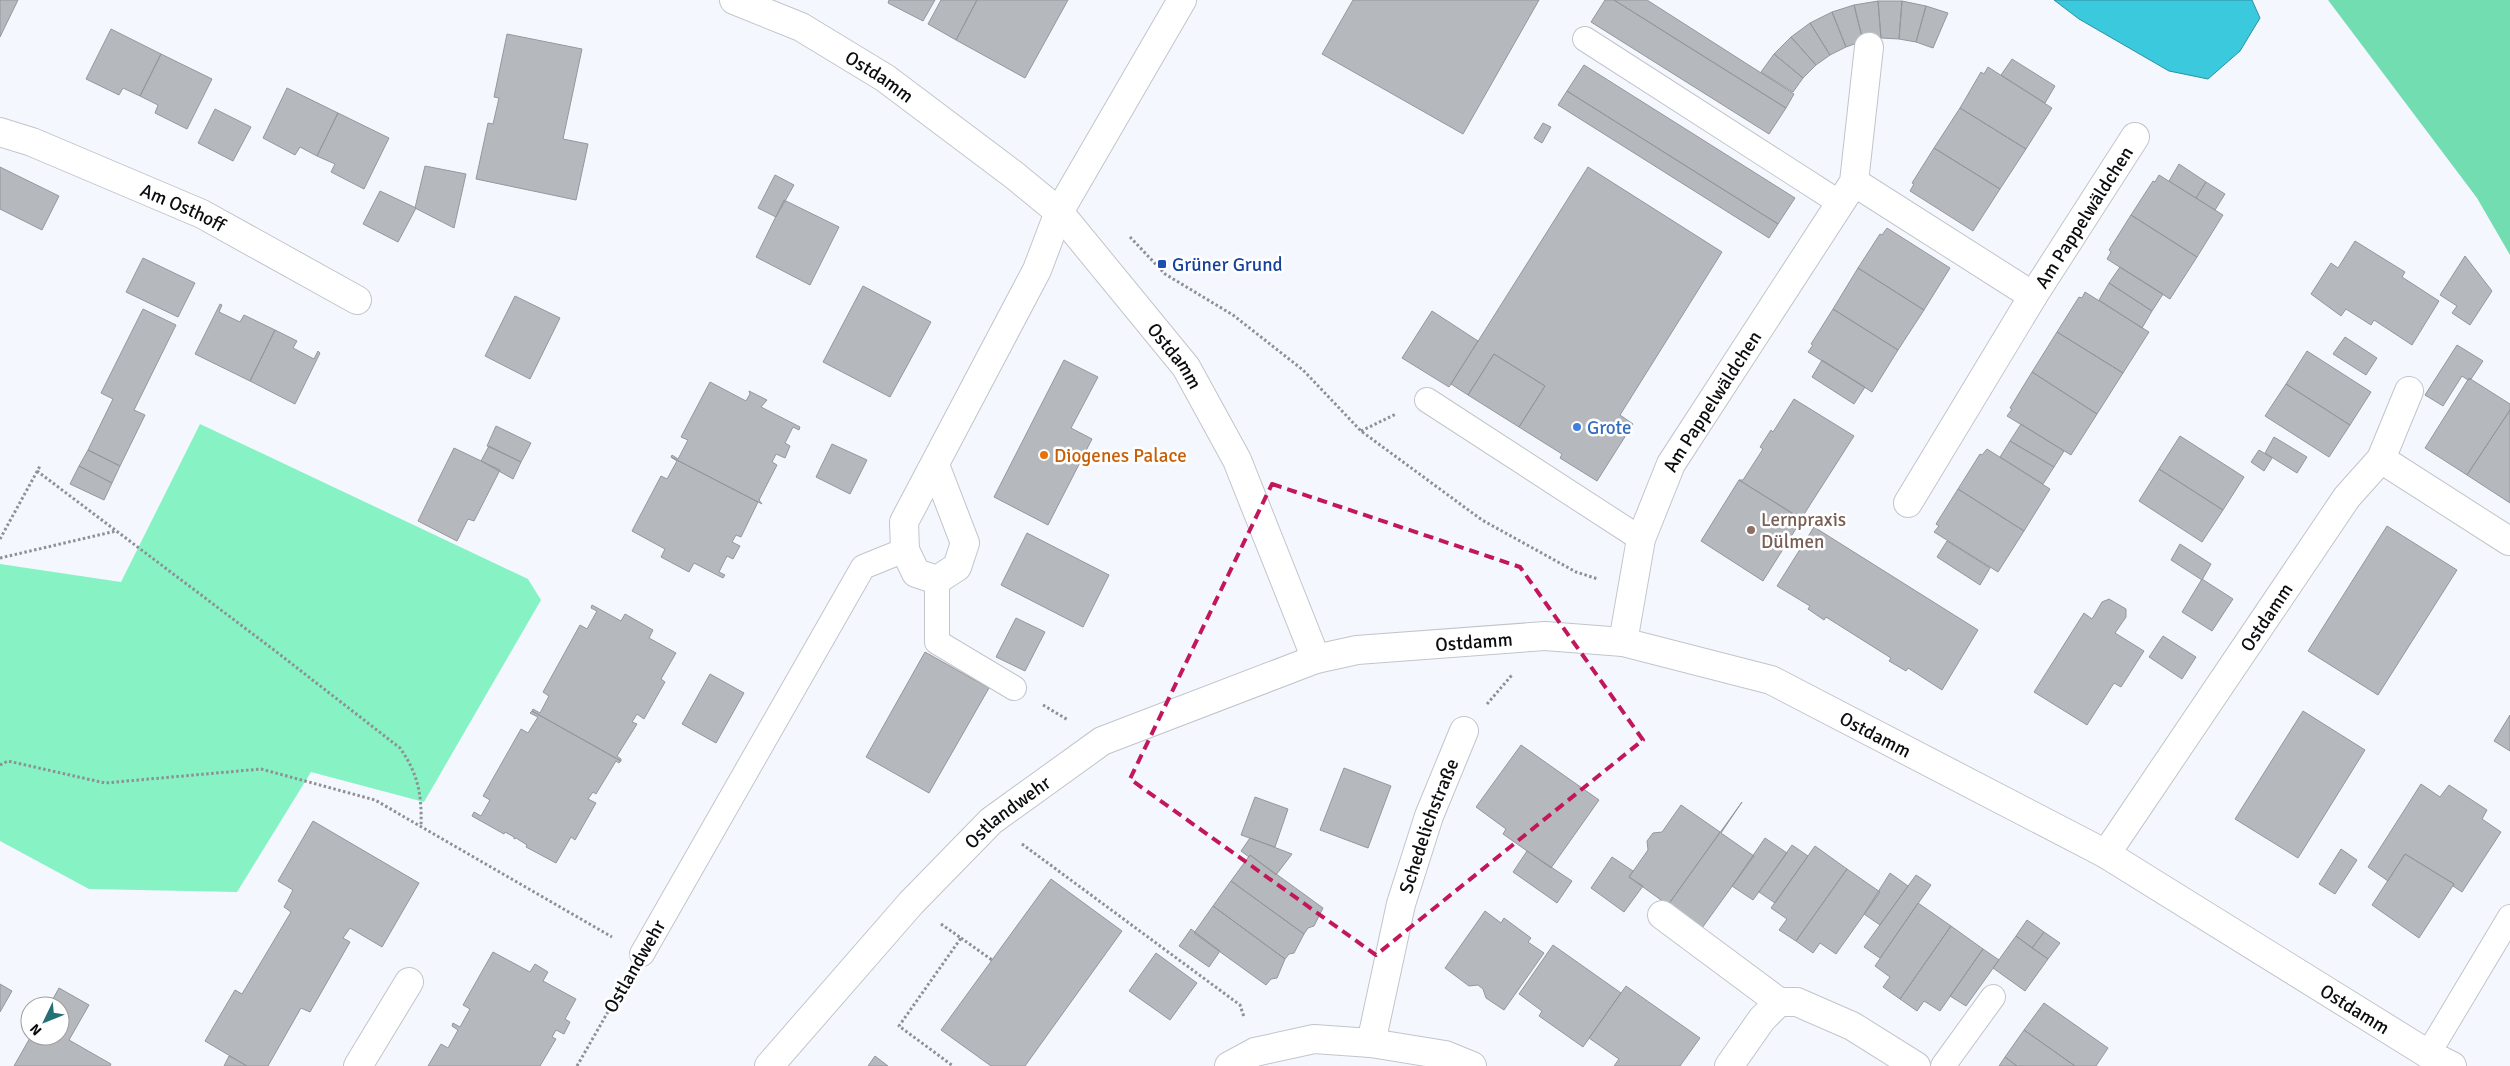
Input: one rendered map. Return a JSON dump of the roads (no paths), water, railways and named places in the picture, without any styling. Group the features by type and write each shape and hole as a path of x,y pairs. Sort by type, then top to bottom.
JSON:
{"street":[{"name":"Ostdamm","path":"734,0 801,27 885,78 1014,175 1059,212 1186,367 1237,460 1316,659 1357,650 1545,636 1623,642 1771,680 2106,854 2428,1054 2452,1066"},
{"path":"935,465 965,543 958,567 937,580 916,573 905,550 904,522 1037,270 1059,212 1182,0"},
{"name":"Am Pappelwäldchen","path":"1623,642 1640,539 1670,464 1847,192 1869,47"},
{"name":"Am Osthoff","path":"0,132 32,142 202,214 357,300"},
{"name":"Am Pappelwäldchen","path":"1908,503 2033,296 2135,137"},
{"name":"Am Pappelwäldchen","path":"1847,192 2033,296"},
{"name":"Ostdamm","path":"2106,854 2347,497 2381,459 2409,391"},
{"path":"2381,459 2509,541"},
{"name":"Ostlandwehr","path":"769,1066 911,903 991,821 1102,741 1316,659"},
{"name":"Schedelichstraße","path":"1371,1044 1401,904 1428,816 1464,731"},
{"path":"1662,915 1780,1002 1797,1002 1852,1026 1916,1066"},
{"path":"358,1066 409,982"},
{"path":"1729,1066 1762,1019 1780,1002"},
{"path":"1229,1066 1255,1052 1314,1039 1371,1044 1444,1055 1472,1066"}],"lane":[{"path":"1585,39 1847,192"},
{"path":"1427,400 1640,539"},
{"name":"Ostlandwehr","path":"642,954 863,568 905,550"},
{"path":"937,580 937,642 1014,688"},
{"path":"2428,1054 2510,917"},
{"path":"1943,1066 1993,997"}],"water":[{"path":"2054,0 2252,0 2260,18 2240,51 2208,79 2169,71 2079,19"}],"place":[{"name":"Grüner Grund","path":"1162,264"},
{"name":"Grote","path":"1577,427"},
{"name":"Diogenes Palace","path":"1044,455"},
{"name":"Lernpraxis Dülmen","path":"1751,530"}]}
